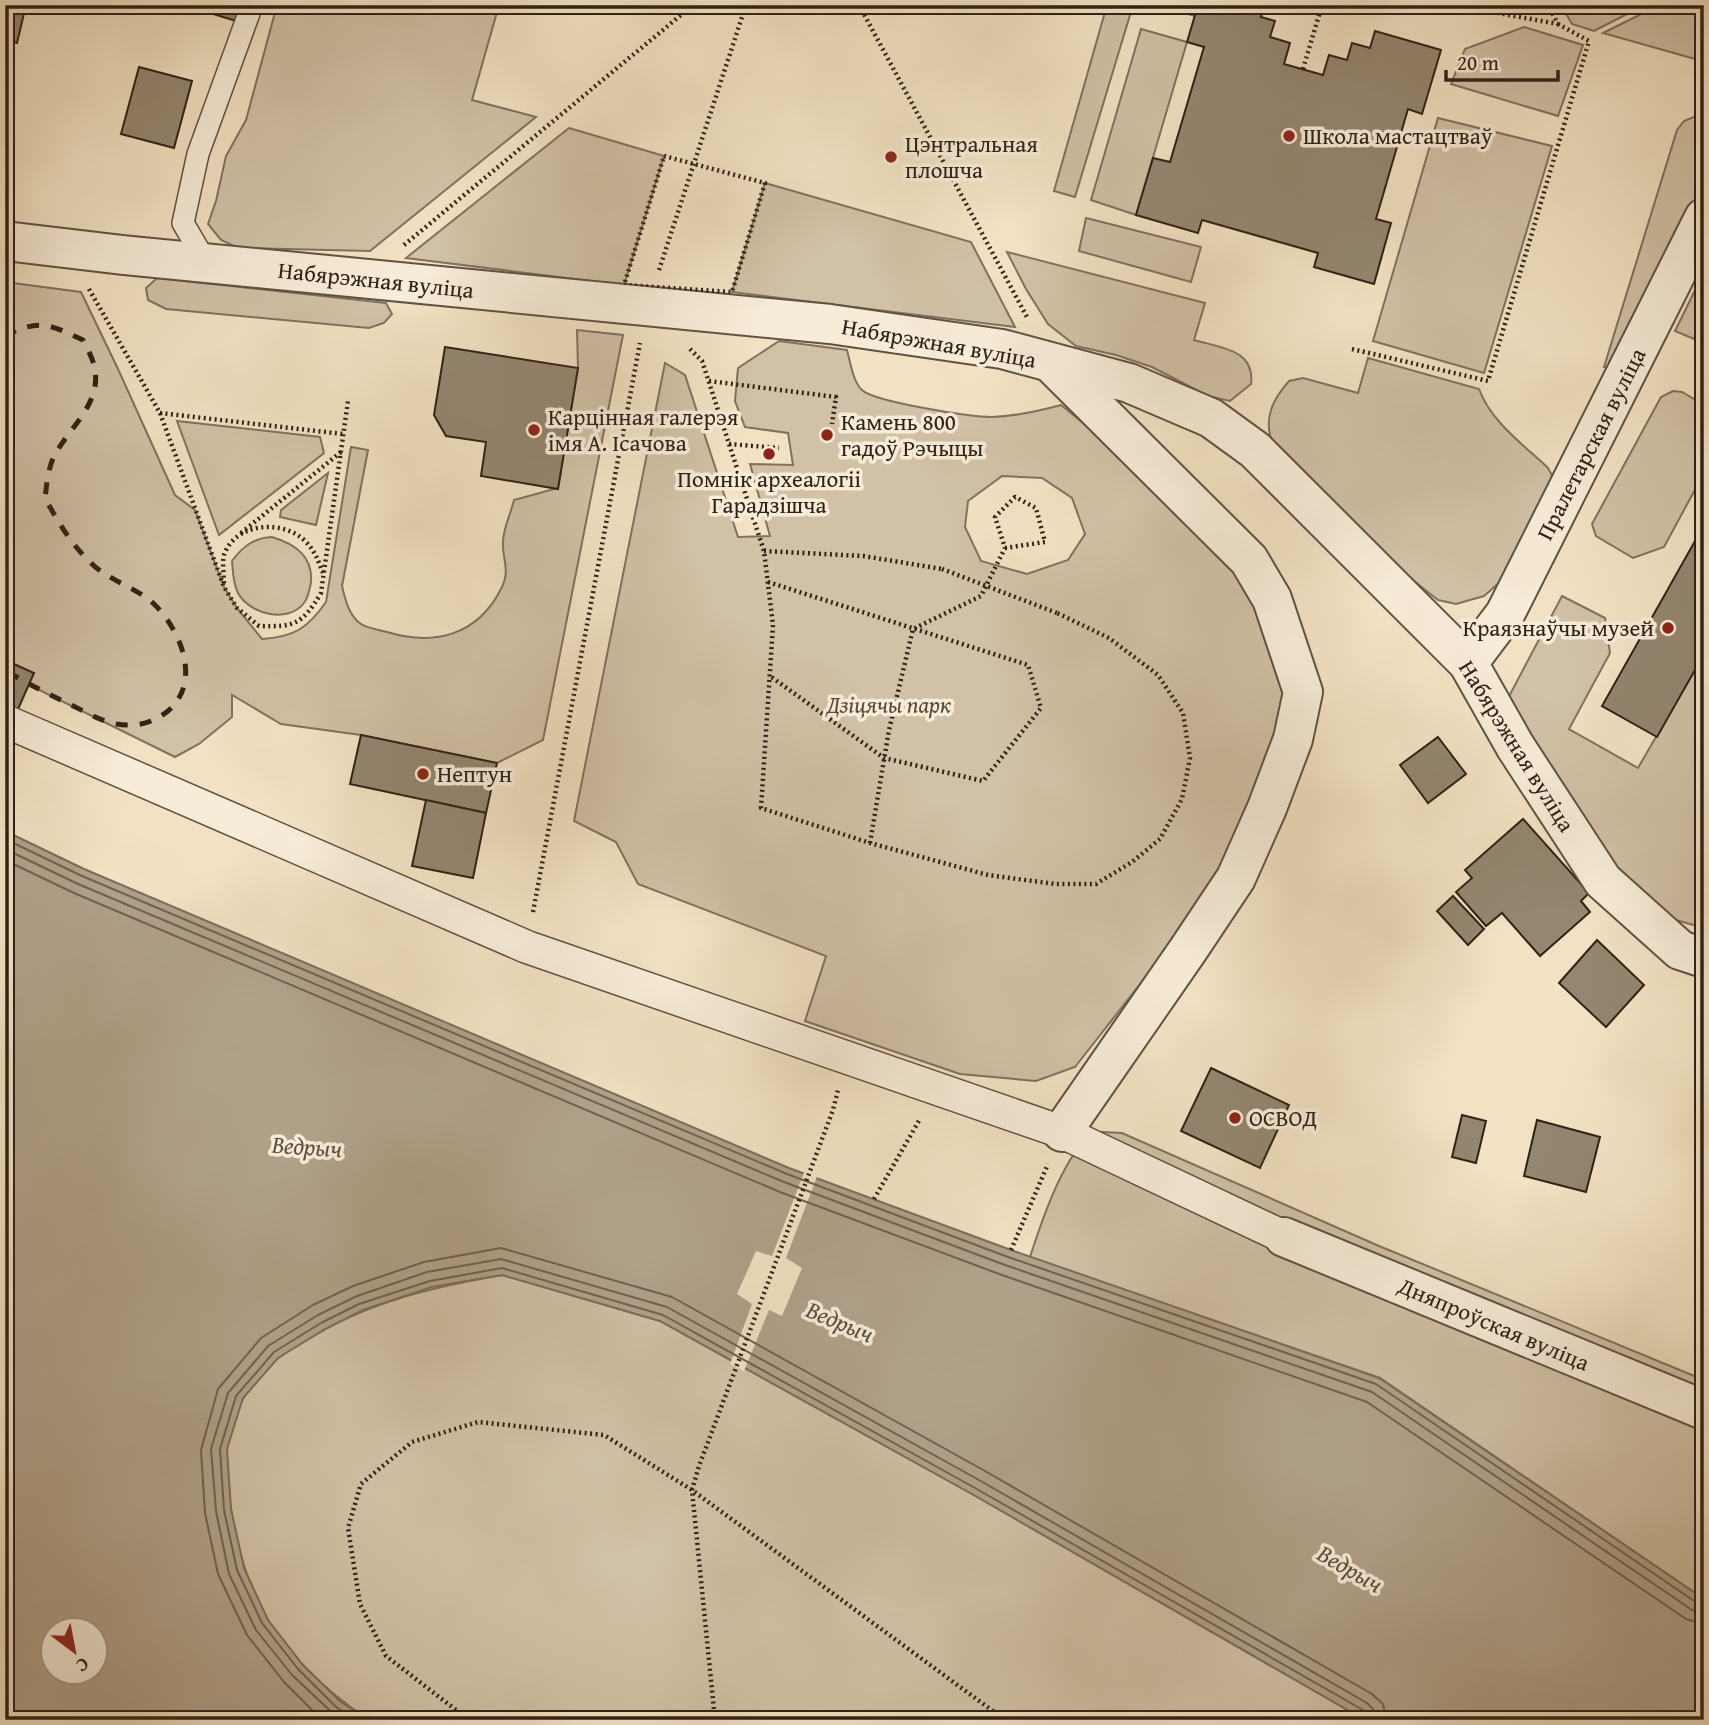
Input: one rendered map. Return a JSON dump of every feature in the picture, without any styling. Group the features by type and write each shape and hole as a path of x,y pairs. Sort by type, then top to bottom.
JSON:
{"street":[{"name":"Пралетарская вуліца","path":"1468,663 1505,614 1704,218"},
{"name":"Набярэжная вуліца","path":"5,241 363,279 650,297 1002,349 1129,383 1211,418 1255,450 1468,663 1515,746 1603,881 1680,950 1704,958"},
{"path":"1052,364 1250,560 1272,599 1303,692 1293,739 1267,808 1236,878 1062,1132"},
{"path":"5,722 527,947 1062,1132 1284,1237"},
{"name":"Дняпроўская вуліца","path":"1284,1237 1704,1410"}],"lane":[{"path":"207,264 183,223 198,154 252,5"}],"path":[{"path":"363,279 693,5"},
{"path":"527,947 650,297 746,5"},
{"path":"859,5 1052,364"},
{"path":"1303,69 1322,5"},
{"path":"1352,349 1488,381 1589,41 1558,24 1454,5"},
{"path":"1548,5 1558,24"},
{"path":"650,297 732,292 765,183 664,156 624,285 650,297 702,361 764,551 773,625 761,808 870,843 988,876 1055,884 1096,884 1132,862 1160,839 1182,799 1190,758 1182,713 1158,675 1109,638 1057,613 942,569 863,556 764,551"},
{"path":"83,279 160,413 224,587 237,608 259,626 290,626 309,612 321,593 348,401"},
{"path":"709,381 836,397 832,424"},
{"path":"160,413 343,434"},
{"path":"729,444 779,447"},
{"path":"224,587 224,556 235,538 341,452"},
{"path":"913,629 981,596 1005,548 995,517 1015,497 1036,508 1045,542 1005,548"},
{"path":"235,538 260,526 284,528 302,538 314,551 324,574"},
{"path":"767,581 1028,665 1041,708 983,781 884,758 770,676"},
{"path":"870,843 884,758 913,629"},
{"path":"874,1199 938,1088"},
{"path":"715,1720 692,1490 833,1110"},
{"path":"1011,1250 1062,1132"},
{"path":"470,1720 386,1656 360,1604 348,1528 361,1484 412,1442 478,1422 604,1435 692,1490 1006,1720"}],"green space":[{"path":"277,5 499,5 472,100 536,117 370,251 238,248 221,240 208,224 226,156 246,120"},
{"path":"1107,5 1133,5 1075,197 1054,191"},
{"path":"1157,5 1198,5 1195,16"},
{"path":"1561,5 1645,5 1594,31 1572,24"},
{"path":"1659,5 1704,5 1704,32 1695,59 1603,33"},
{"path":"1524,27 1583,45 1558,116 1451,84 1465,49"},
{"path":"1141,29 1187,42 1136,215 1091,200"},
{"path":"1696,116 1704,117 1704,188 1611,369 1604,367 1677,130 1684,121"},
{"path":"1438,118 1552,146 1484,373 1373,341"},
{"path":"569,128 664,156 624,285 406,258"},
{"path":"765,183 971,242 1015,327 732,292"},
{"path":"1086,218 1201,247 1191,282 1079,251"},
{"path":"1007,252 1205,303 1194,340 1225,348 1242,357 1251,372 1251,384 1230,401 1208,396 1152,367 1076,346 1048,324"},
{"path":"1704,272 1704,318 1694,339 1675,331"},
{"path":"157,278 386,303 392,314 384,323 369,328 166,309 148,300 146,288"},
{"path":"5,282 81,292 175,495 195,510 224,587 262,639 283,636 306,625 326,602 351,447 368,450 342,586 353,617 370,628 421,638 453,633 480,618 504,582 506,571 503,537 514,500 558,488 578,368 577,330 623,335 543,740 497,763 361,735 281,724 232,695 232,717 199,744 175,757 29,685 5,660"},
{"name":"Дзіцячы парк","path":"779,341 847,350 854,377 862,390 870,395 903,404 992,417 1061,405 1108,443 1229,551 1294,692 1225,876 1075,1067 1036,1081 960,1074 805,1021 826,956 638,884 616,842 574,821 665,363 685,375 738,537 770,536 750,464 793,465 788,433 745,427 735,401 738,368","holes":["1002,476 1042,478 1072,498 1085,534 1068,560 1027,574 981,561 965,527 968,501"]},
{"path":"1368,358 1479,389 1491,412 1548,468 1554,479 1501,581 1484,596 1456,604 1438,600 1361,539 1271,439 1269,423 1272,408 1289,381 1303,378 1358,393"},
{"path":"1673,391 1682,392 1704,405 1704,473 1664,547 1633,558 1596,536 1592,524 1661,397"},
{"path":"177,421 320,437 324,453 219,535"},
{"path":"328,473 316,525 280,517 281,510"},
{"path":"272,537 301,552 311,573 311,584 305,601 297,609 279,615 259,611 243,600 234,582 232,561 254,541"},
{"path":"1562,596 1605,618 1610,653 1569,729 1638,768 1704,654 1704,928 1669,918 1620,876 1506,702"},
{"path":"1102,1132 1122,1133 1379,1246 1704,1380 1704,1599 1380,1378 1030,1257 1053,1194 1069,1162 1087,1138"},
{"path":"502,1275 660,1321 972,1494 1365,1720 369,1720 340,1699 300,1662 278,1635 258,1602 242,1560 232,1516 227,1472 230,1432 237,1412 252,1385 283,1354 330,1327 377,1306 451,1285"}],"water":[{"name":"Ведрыч","path":"5,831 84,869 789,1168 1011,1250 1379,1378 1704,1599 1704,1720 1365,1720 972,1494 660,1321 502,1275 432,1287 363,1310 325,1329 278,1358 243,1398 227,1449 231,1509 244,1568 268,1620 303,1665 341,1702 369,1720 5,1720"}],"pier":[{"path":"805,1170 818,1174 786,1258 802,1268 782,1316 769,1310 744,1371 730,1364 752,1304 737,1294 756,1251 772,1256"}],"building":[{"path":"5,5 26,5 17,43 5,40"},
{"path":"184,5 241,5 236,21"},
{"name":"Школа мастацтваў","path":"1198,5 1264,5 1261,17 1275,21 1270,37 1290,43 1284,64 1323,75 1329,55 1347,60 1352,43 1370,48 1375,31 1441,50 1422,114 1408,109 1376,219 1391,223 1374,284 1314,267 1318,253 1202,220 1198,233 1136,215 1153,158 1170,162 1204,47 1187,42"},
{"path":"139,67 192,81 174,148 121,134"},
{"path":"445,347 578,368 558,489 481,476 486,442 446,436 434,415"},
{"path":"1704,525 1704,654 1657,737 1602,706"},
{"path":"5,660 34,673 15,716 5,712"},
{"name":"Нептун","path":"361,735 497,763 486,813 350,784"},
{"path":"1438,737 1466,774 1428,803 1400,765"},
{"path":"426,800 486,813 473,878 412,866"},
{"path":"1523,819 1589,893 1581,901 1590,912 1540,956 1502,913 1486,926 1456,892 1472,878 1465,870"},
{"path":"1453,896 1484,929 1468,945 1437,911"},
{"path":"1597,940 1644,985 1606,1027 1559,983"},
{"name":"ОСВОД","path":"1211,1068 1289,1105 1260,1168 1181,1131"},
{"path":"1462,1115 1486,1121 1476,1163 1452,1157"},
{"path":"1537,1120 1600,1137 1586,1192 1524,1176"}],"railway":[{"path":"5,336 36,325 53,327 83,340 94,365 94,390 85,411 54,456 45,498 65,532 91,563 146,597 165,617 182,649 185,682 179,698 168,711 151,721 128,725 96,718 5,670"}],"place":[{"name":"Школа мастацтваў","path":"1289,136"},
{"name":"Цэнтральная плошча","path":"891,157"},
{"name":"Карцінная галерэя імя А. Ісачова","path":"534,430"},
{"name":"Камень 800 гадоў Рэчыцы","path":"827,435"},
{"name":"Помнік археалогіі Гарадзішча","path":"769,454"},
{"name":"Краязнаўчы музей","path":"1668,628"},
{"name":"Нептун","path":"423,774"},
{"name":"ОСВОД","path":"1235,1118"}]}
